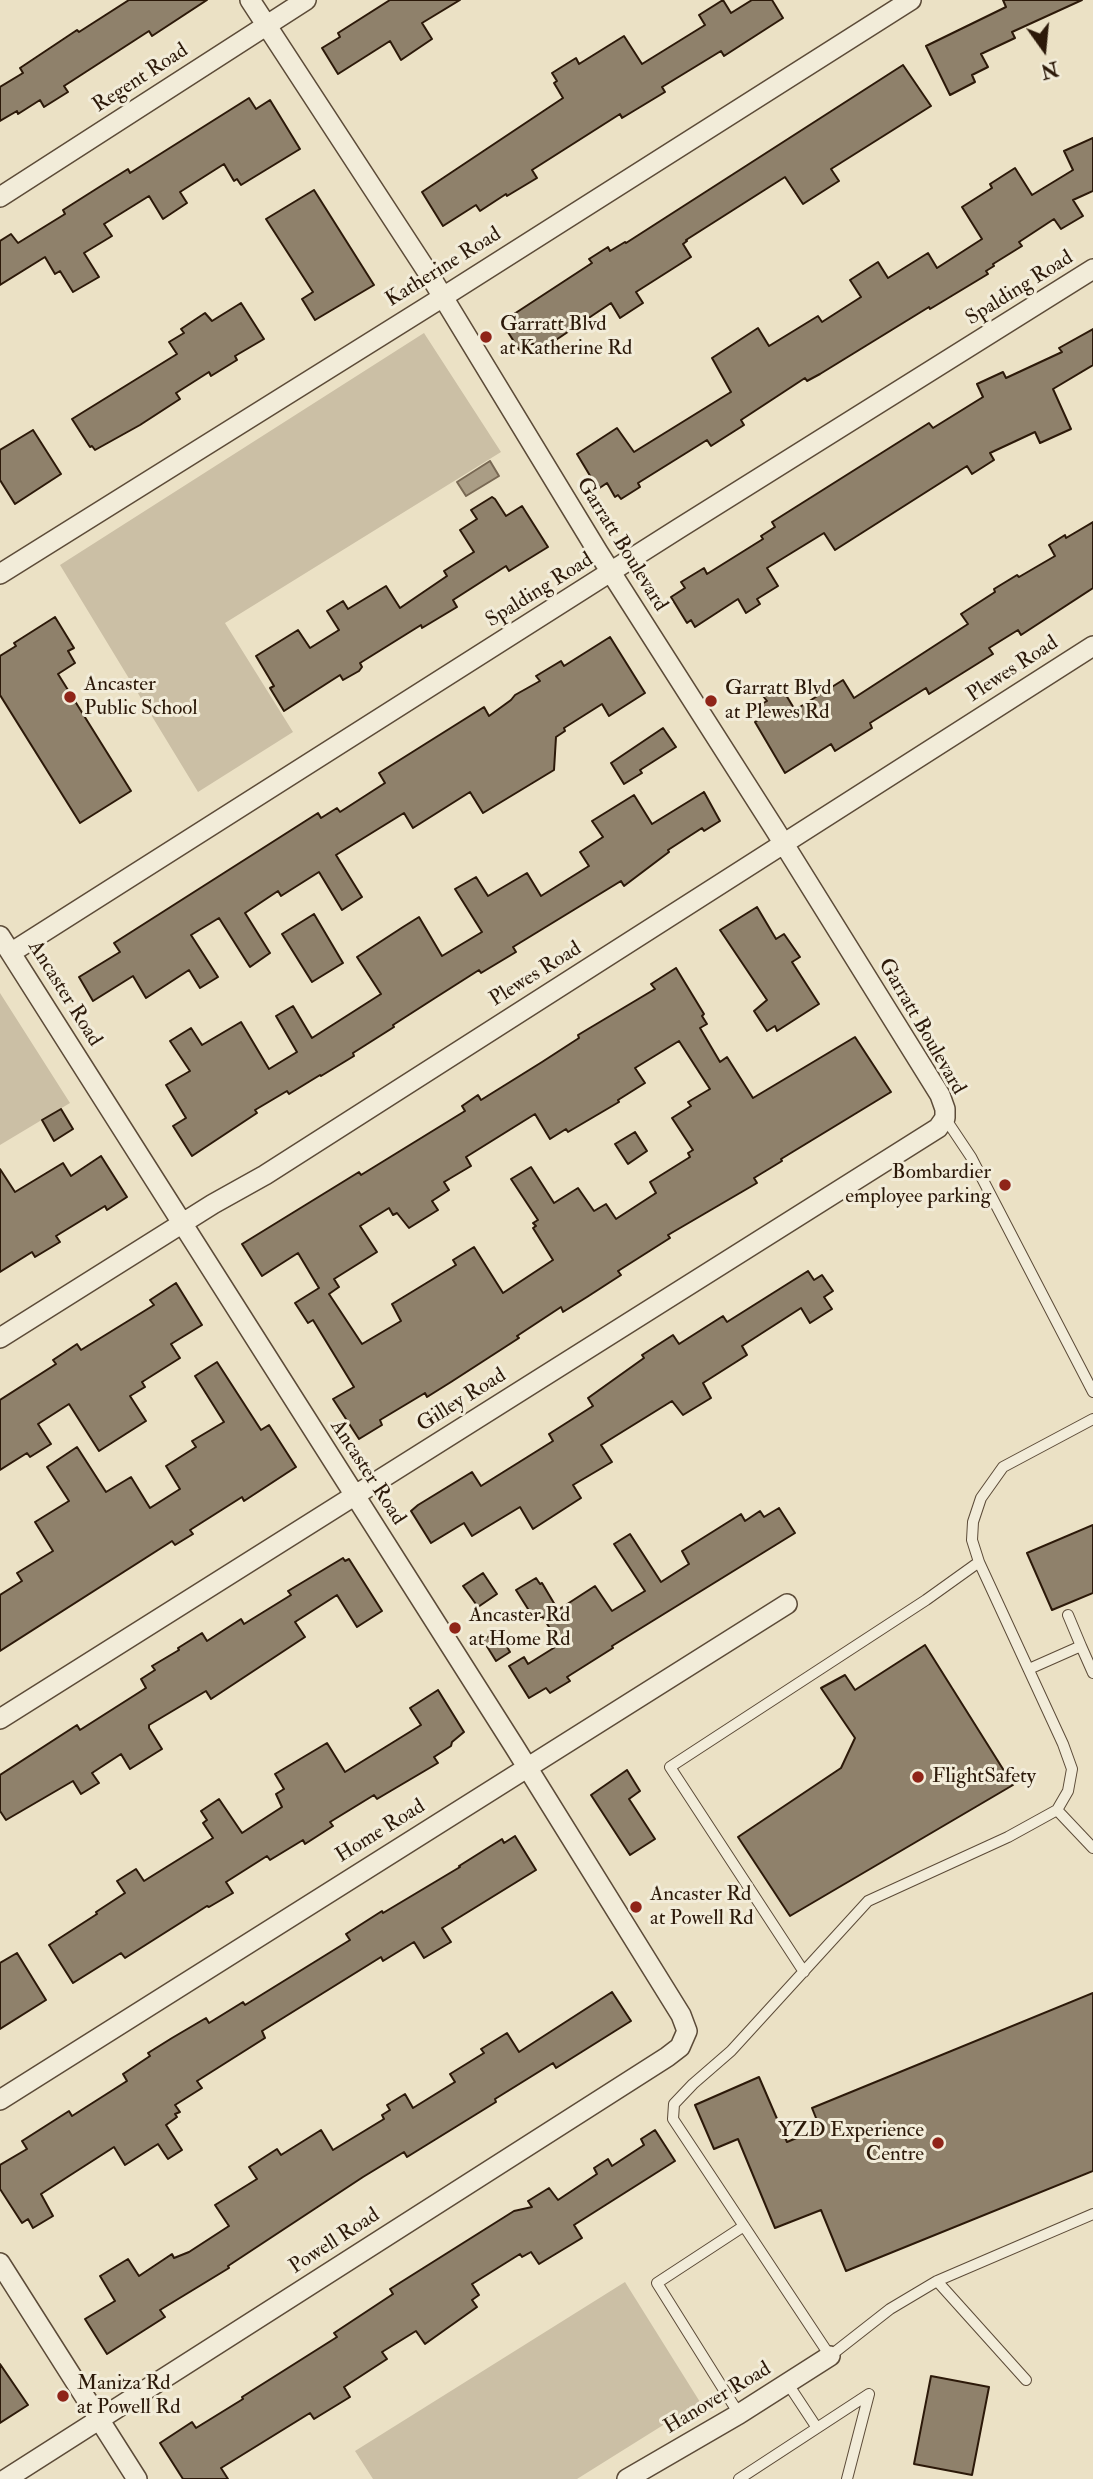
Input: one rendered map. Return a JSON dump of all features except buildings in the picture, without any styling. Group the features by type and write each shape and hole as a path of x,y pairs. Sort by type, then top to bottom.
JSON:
{"street":[{"name":"Garratt Boulevard","path":"250,0 443,297 784,844 940,1095 946,1109 945,1118"},
{"name":"Regent Road","path":"0,197 306,0"},
{"name":"Katherine Road","path":"0,574 911,0"},
{"name":"Spalding Road","path":"12,952 1093,269"},
{"name":"Plewes Road","path":"0,1338 212,1204 261,1177 1093,646"},
{"name":"Ancaster Road","path":"0,936 527,1766 681,2015 687,2031 685,2039"},
{"name":"Gilley Road","path":"0,1719 938,1128 945,1118"},
{"name":"Home Road","path":"0,2100 787,1604"},
{"name":"Powell Road","path":"6,2479 667,2057 680,2047 685,2039"},
{"path":"0,2263 137,2479"},
{"name":"Hanover Road","path":"628,2479 831,2356"}],"lane":[{"path":"945,1118 971,1157 1093,1392"},
{"path":"1093,1419 1003,1467 981,1498 973,1522 972,1540 979,1562 1072,1769 1068,1791 1057,1810 869,1901 731,2052 674,2104 673,2119 831,2356 890,2309 937,2281 1093,2214"},
{"path":"804,1972 670,1767 926,1600 979,1562"},
{"path":"1068,1615 1093,1673"},
{"path":"1029,1669 1081,1646"},
{"path":"1057,1810 1093,1848"},
{"path":"739,2414 657,2283 744,2226"},
{"path":"937,2281 1026,2380"},
{"path":"788,2384 817,2428"},
{"path":"739,2479 869,2394 847,2479"}],"shaded area":[{"path":"424,333 501,452 225,623 293,732 198,792 60,565"},
{"path":"490,461 499,476 466,496 457,482"},
{"path":"0,993 70,1103 0,1145"},
{"path":"625,2282 700,2402 577,2479 373,2479 355,2451"}],"place":[{"name":"Garratt Blvd at Katherine Rd","path":"486,337"},
{"name":"Ancaster Public School","path":"70,697"},
{"name":"Garratt Blvd at Plewes Rd","path":"711,701"},
{"name":"Bombardier employee parking","path":"1005,1185"},
{"name":"Ancaster Rd at Home Rd","path":"455,1628"},
{"name":"FlightSafety","path":"918,1777"},
{"name":"Ancaster Rd at Powell Rd","path":"636,1907"},
{"name":"YZD Experience Centre","path":"938,2143"},
{"name":"Maniza Rd at Powell Rd","path":"63,2396"}]}
